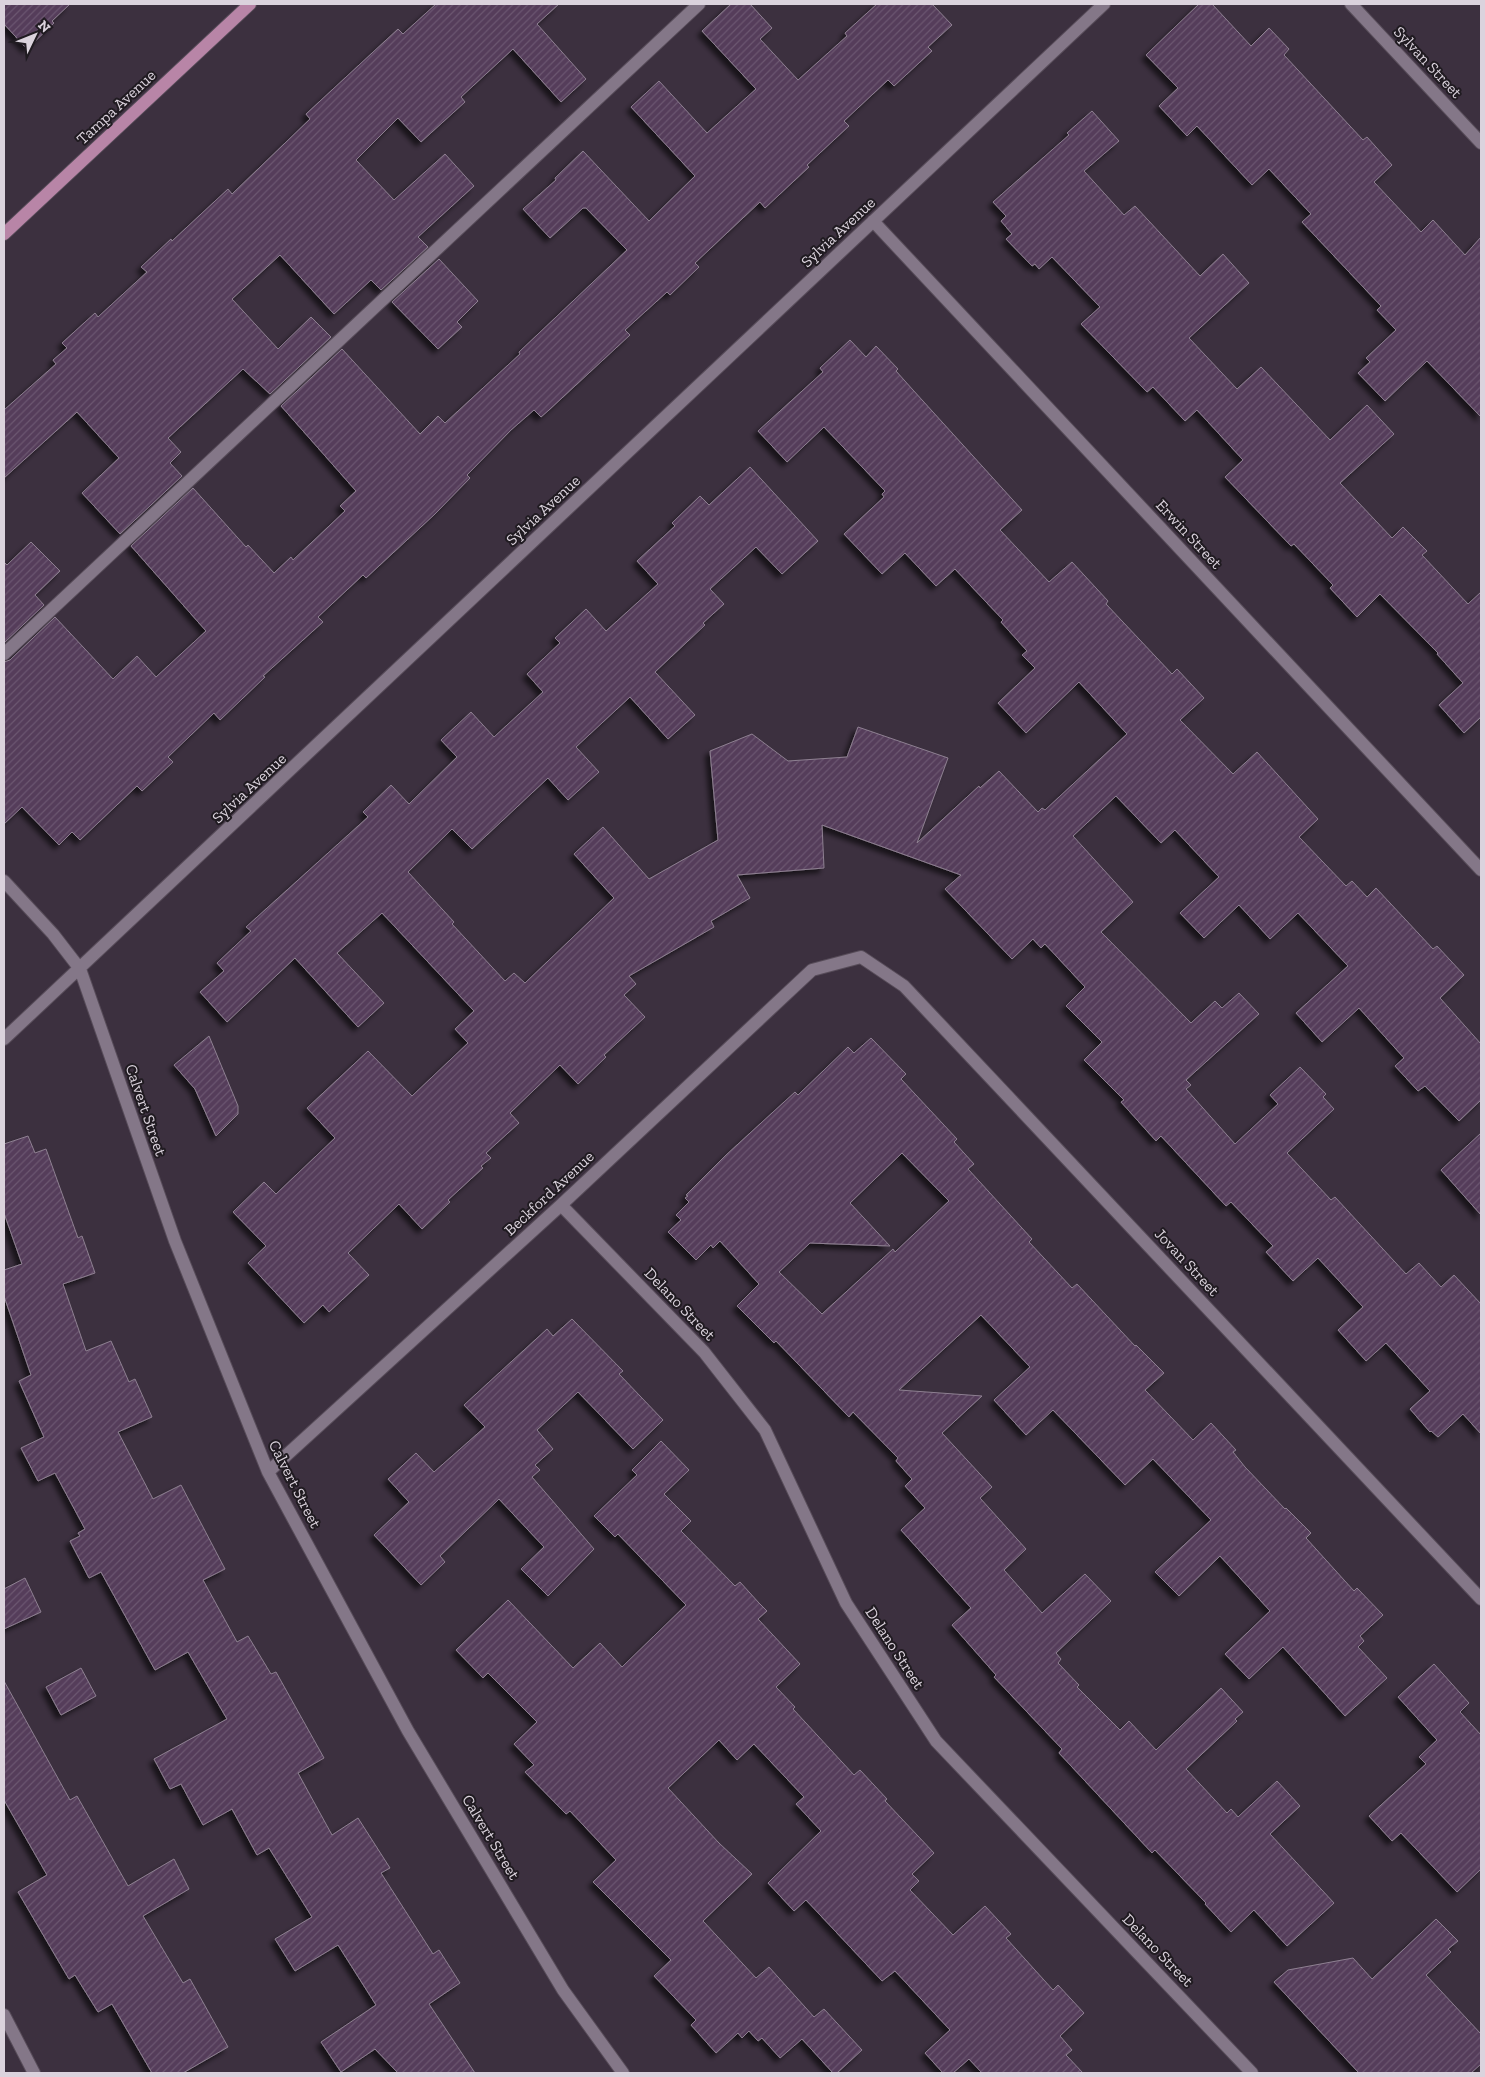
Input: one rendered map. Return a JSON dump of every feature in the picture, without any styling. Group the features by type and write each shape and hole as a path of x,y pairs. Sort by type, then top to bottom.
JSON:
{"main road":[{"name":"Tampa Avenue","path":"4,234 250,4"}],"street":[{"path":"4,654 699,4"},
{"name":"Sylvia Avenue","path":"4,1039 1104,4"},
{"name":"Sylvan Street","path":"1352,4 1481,143"},
{"name":"Erwin Street","path":"873,221 1481,870"},
{"name":"Calvert Street","path":"4,881 53,934 80,969 175,1241 268,1472 408,1731 563,1990 623,2073"},
{"name":"Beckford Avenue","path":"268,1472 561,1205 812,970 862,957"},
{"name":"Jovan Street","path":"862,957 904,986 1481,1599"},
{"name":"Delano Street","path":"561,1205 704,1352 765,1430 846,1603 936,1741 1252,2073"},
{"path":"4,2015 34,2073"}],"building":[{"path":"4,4 70,4 52,21 54,23 27,49 4,24"},
{"path":"436,4 559,4 537,24 586,79 561,102 513,49 461,97 465,102 421,142 398,118 356,160 394,200 445,154 474,186 418,237 428,247 381,290 371,280 334,314 280,255 232,299 278,349 311,317 331,337 270,394 243,369 168,438 181,452 170,463 182,476 120,534 82,493 119,458 77,412 4,478 4,410 56,364 53,360 67,348 62,343 95,313 98,317 147,272 141,267 228,189 232,194 310,119 306,114 398,29 403,34"},
{"path":"731,4 750,4 772,28 760,39 798,80 847,36 845,33 877,4 932,4 952,25 928,47 932,51 894,86 888,80 844,121 849,126 765,208 760,202 695,263 699,267 670,295 667,292 625,330 630,335 549,410 541,417 534,410 511,430 467,475 470,478 435,514 366,578 363,575 318,617 323,622 263,676 265,677 220,720 214,713 168,757 173,762 142,791 137,786 80,840 72,832 59,845 22,807 4,824 4,662 10,660 55,617 113,679 137,656 156,677 206,631 131,546 193,488 246,547 248,545 274,573 291,557 293,560 345,511 340,506 356,491 281,406 342,349 420,434 438,416 445,423 520,354 519,352 627,250 586,208 583,208 550,238 523,209 556,180 555,178 583,151 649,221 695,176 631,107 659,81 707,133 756,89 702,31"},
{"path":"1199,4 1212,4 1251,46 1269,28 1289,49 1284,55 1363,140 1367,137 1392,165 1374,182 1421,232 1433,220 1465,255 1481,237 1481,417 1427,361 1385,401 1358,373 1370,362 1366,358 1396,330 1377,310 1381,306 1302,222 1311,214 1269,169 1252,185 1197,126 1187,136 1159,106 1178,88 1146,55"},
{"path":"1092,111 1119,141 1084,171 1124,215 1135,206 1200,276 1223,254 1249,283 1189,338 1237,389 1261,367 1330,440 1367,405 1394,434 1340,483 1392,538 1403,527 1427,551 1422,555 1468,604 1481,592 1481,717 1464,733 1439,705 1463,683 1438,653 1380,594 1357,617 1330,588 1333,585 1294,544 1291,546 1225,477 1243,460 1197,410 1185,421 1153,387 1147,392 1081,324 1100,307 1052,257 1039,269 1035,264 1032,266 1006,239 1012,234 1001,221 1006,216 993,202 1069,135 1067,133"},
{"path":"439,259 478,301 457,322 462,327 438,349 392,302"},
{"path":"850,340 866,357 876,346 898,369 896,371 1022,510 1000,530 1049,582 1072,562 1108,601 1106,604 1172,674 1177,669 1204,698 1180,720 1233,774 1257,752 1318,819 1299,837 1346,886 1352,881 1367,897 1376,888 1433,949 1437,946 1464,975 1440,998 1481,1044 1481,1100 1459,1121 1425,1086 1418,1091 1395,1066 1404,1058 1359,1008 1322,1042 1296,1013 1348,966 1298,913 1270,939 1239,905 1204,938 1180,913 1219,877 1175,830 1161,843 1116,796 1073,836 1133,902 1101,932 1191,1023 1215,1001 1222,1008 1239,993 1259,1014 1186,1080 1191,1085 1186,1089 1235,1144 1278,1104 1270,1095 1300,1067 1326,1094 1323,1097 1334,1109 1287,1153 1331,1200 1335,1197 1406,1274 1419,1263 1441,1287 1454,1275 1481,1304 1481,1434 1463,1414 1438,1437 1430,1432 1410,1409 1430,1391 1386,1343 1366,1361 1338,1330 1363,1307 1318,1258 1293,1281 1266,1252 1273,1246 1231,1202 1226,1206 1161,1136 1156,1141 1121,1102 1124,1100 1084,1060 1102,1042 1066,1006 1085,987 1045,944 1041,948 1033,939 1012,959 945,889 961,875 822,825 824,868 737,875 750,898 711,921 714,927 629,976 636,984 624,995 645,1017 604,1055 606,1057 578,1084 560,1065 510,1113 519,1123 486,1153 491,1158 481,1166 483,1168 448,1200 450,1202 422,1229 399,1204 348,1253 369,1275 329,1312 323,1305 304,1323 248,1263 266,1246 233,1212 264,1182 276,1194 335,1138 307,1108 368,1051 412,1096 468,1043 455,1029 474,1011 382,913 337,953 384,1003 358,1027 295,958 227,1022 200,992 224,971 217,963 251,931 246,927 368,817 363,812 391,785 409,804 457,757 441,740 471,712 494,737 543,692 527,674 560,643 555,638 586,609 606,631 658,584 637,561 675,526 672,523 700,496 709,505 750,467 818,541 782,574 756,547 710,589 724,604 703,623 705,625 655,672 695,715 668,739 630,697 576,747 599,772 568,800 548,778 472,849 452,829 408,872 454,922 452,924 505,981 514,973 525,983 614,898 574,854 603,827 649,879 718,840 710,751 752,734 788,761 847,757 858,727 948,758 917,843 979,786 980,788 999,771 1038,812 1042,808 1045,810 1127,734 1079,682 1026,733 998,703 1035,668 1022,655 1027,651 1001,622 1003,620 955,569 936,586 905,553 882,574 844,534 884,497 882,494 885,491 824,427 787,462 758,431 823,372 820,368"},
{"path":"31,542 60,571 35,595 44,605 4,643 4,562 7,565"},
{"path":"209,1036 238,1106 238,1114 216,1136 195,1089 174,1065"},
{"path":"871,1038 906,1074 901,1079 957,1139 954,1142 974,1164 968,1169 1032,1239 1029,1242 1072,1288 1077,1284 1135,1346 1164,1373 1145,1390 1193,1440 1211,1423 1236,1450 1233,1452 1245,1467 1311,1533 1306,1538 1354,1591 1357,1588 1383,1615 1360,1636 1364,1641 1358,1647 1387,1678 1345,1716 1283,1647 1249,1679 1225,1654 1270,1611 1220,1556 1179,1596 1155,1572 1211,1520 1153,1459 1125,1485 1053,1410 1026,1435 994,1400 1030,1367 981,1315 899,1390 982,1396 942,1433 992,1487 980,1498 1026,1549 1004,1570 1042,1613 1085,1574 1111,1601 1056,1653 1061,1659 1058,1663 1079,1685 1077,1687 1120,1730 1129,1721 1156,1750 1221,1688 1243,1712 1235,1719 1237,1721 1186,1769 1227,1813 1231,1809 1238,1817 1277,1781 1300,1806 1270,1834 1334,1903 1287,1946 1254,1910 1231,1932 1155,1850 1152,1853 1059,1753 1062,1749 994,1677 996,1675 952,1625 971,1608 901,1530 925,1508 905,1486 912,1479 896,1461 898,1458 853,1412 849,1417 776,1341 774,1343 737,1306 759,1284 720,1241 713,1248 711,1245 696,1260 668,1232 681,1220 676,1215 689,1202 685,1198 688,1196 686,1195 726,1155 795,1092 798,1095 848,1047 854,1053","holes":["902,1153 949,1201 895,1252 893,1249 822,1314 779,1272 810,1243 890,1246 850,1203"]},
{"path":"1481,1133 1481,1215 1441,1170"},
{"path":"28,1136 35,1153 46,1149 78,1238 82,1236 95,1273 63,1284 86,1351 111,1341 129,1382 135,1379 152,1417 118,1432 153,1499 181,1485 225,1569 203,1580 237,1642 248,1636 271,1674 276,1672 324,1758 298,1773 332,1835 358,1818 390,1868 381,1873 433,1954 439,1950 460,1983 429,2004 475,2073 398,2073 375,2049 341,2072 321,2042 376,2005 338,1945 295,1971 275,1939 312,1917 269,1848 257,1855 232,1809 203,1825 181,1784 170,1789 154,1759 227,1719 188,1652 155,1670 101,1572 89,1578 70,1541 80,1536 78,1533 85,1529 55,1473 38,1481 21,1448 44,1437 19,1381 31,1375 4,1296 4,1270 22,1264 4,1213 4,1144"},
{"path":"572,1319 623,1371 619,1374 663,1420 633,1449 578,1392 537,1430 553,1449 535,1465 540,1470 532,1477 594,1549 548,1596 521,1569 544,1547 499,1499 440,1556 445,1562 421,1585 374,1535 409,1502 388,1479 416,1453 434,1472 485,1427 464,1405 547,1329 553,1336"},
{"path":"661,1441 689,1470 664,1494 691,1521 681,1531 735,1586 740,1582 767,1611 758,1619 800,1664 776,1687 795,1707 793,1709 854,1775 860,1770 887,1799 885,1801 934,1853 912,1874 919,1881 910,1890 953,1935 985,1906 1011,1934 1006,1938 1053,1990 1058,1985 1084,2013 1060,2036 1072,2050 1066,2055 1083,2073 982,2073 969,2059 953,2073 943,2073 925,2053 950,2030 895,1971 882,1981 806,1900 794,1911 768,1883 821,1831 796,1804 804,1797 754,1744 737,1760 719,1740 668,1788 719,1843 752,1874 703,1921 756,1978 769,1967 814,2017 824,2009 862,2050 837,2073 833,2073 802,2039 780,2058 762,2038 758,2041 749,2031 742,2038 738,2033 716,2053 691,2025 696,2020 654,1976 671,1960 593,1882 616,1860 570,1811 566,1814 525,1772 534,1765 514,1744 537,1722 488,1673 483,1678 456,1650 508,1600 573,1668 600,1643 622,1667 686,1605 618,1534 615,1537 594,1516 637,1475 632,1470"},
{"path":"25,1578 41,1612 4,1629 4,1589"},
{"path":"1434,1664 1469,1703 1460,1712 1481,1735 1481,1869 1457,1892 1401,1833 1392,1841 1369,1816 1426,1764 1419,1757 1437,1740 1398,1697"},
{"path":"81,1668 96,1696 61,1715 46,1687"},
{"path":"4,1681 70,1800 77,1796 128,1886 174,1859 189,1889 143,1916 183,1983 190,1979 228,2047 183,2073 152,2073 112,2004 98,2012 75,1975 69,1979 18,1892 47,1875 4,1800"},
{"path":"1436,1919 1458,1941 1448,1949 1451,1952 1426,1975 1481,2034 1481,2064 1471,2073 1359,2073 1274,1982 1288,1970 1353,1958 1372,1979"}]}
